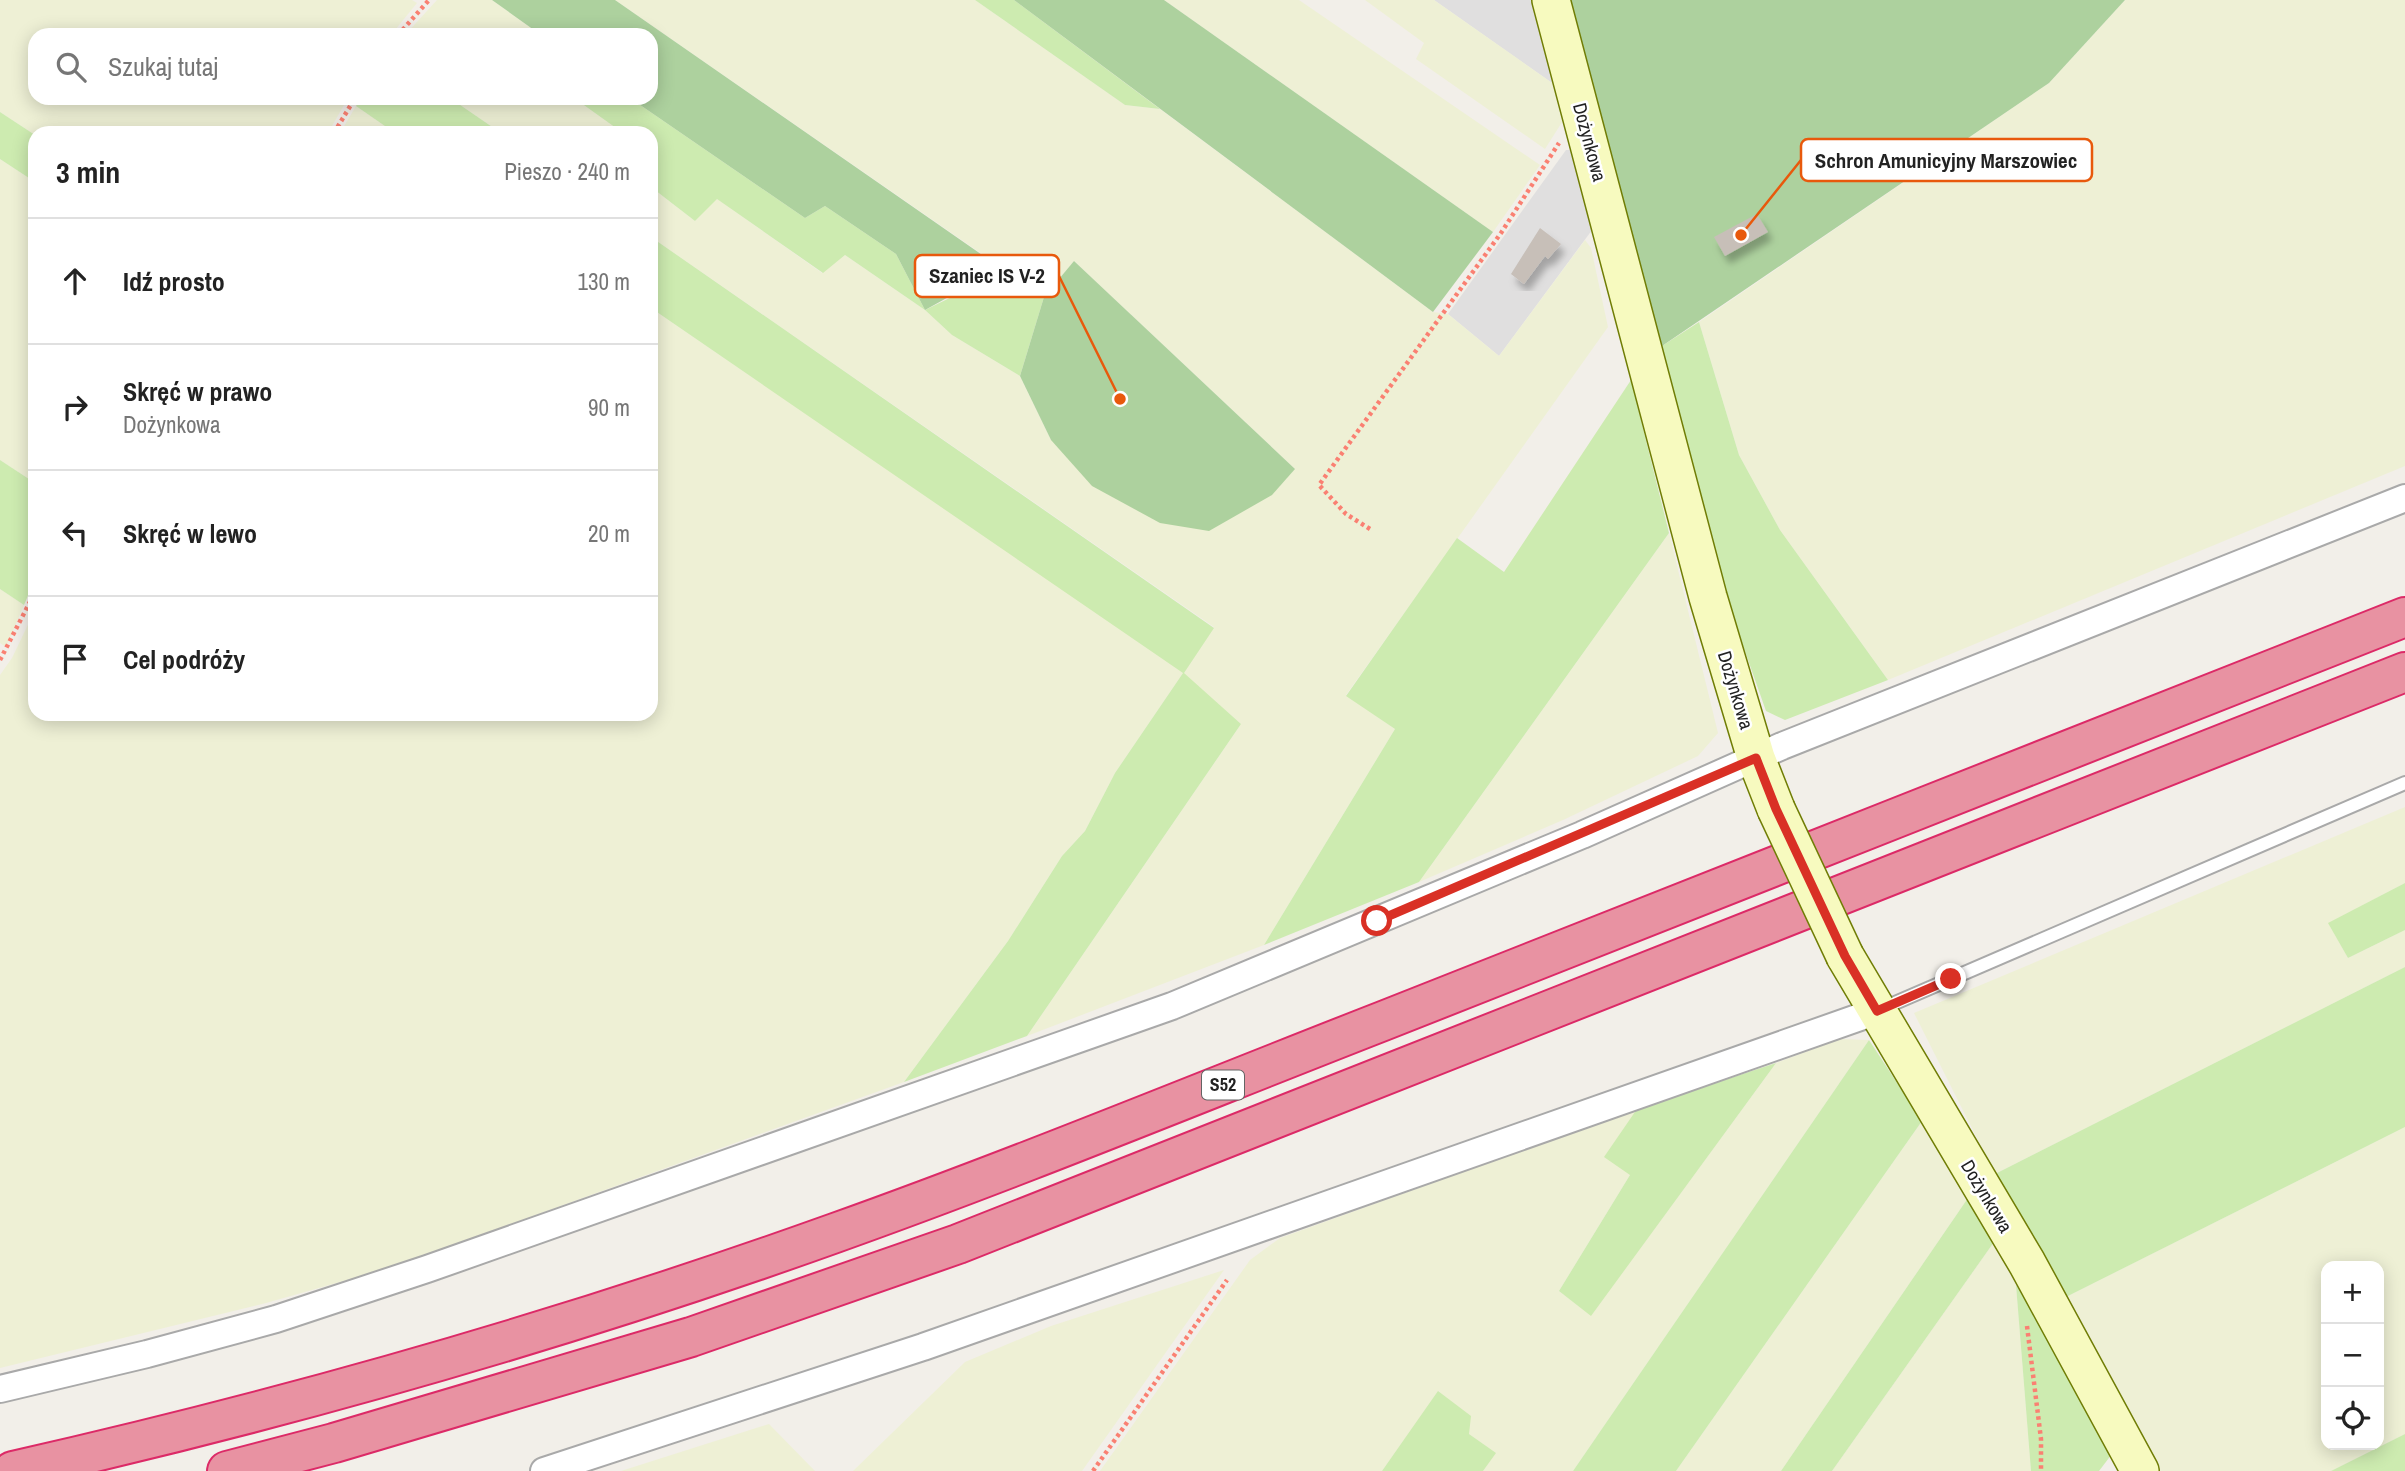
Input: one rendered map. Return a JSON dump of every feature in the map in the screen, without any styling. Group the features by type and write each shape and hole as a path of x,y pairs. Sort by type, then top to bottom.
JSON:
{"highway":[{"name":"S52","path":"13,1471 230,1418 387,1375 587,1315 836,1233 1144,1116 2405,617"},
{"path":"227,1471 334,1443 691,1337 957,1244 2405,672"}],"street":[{"name":"Dożynkowa","path":"1552,0 1708,597 1756,758 1776,809 1845,956 2027,1263 2140,1471"},
{"path":"0,1388 147,1354 276,1319 427,1269 1159,1011 1518,862 1756,758 2405,498"},
{"path":"544,1471 923,1347 1877,1011"}],"lane":[{"path":"1877,1011 2405,783"}],"path":[{"path":"404,28 429,0"},
{"path":"338,126 351,105"},
{"path":"1370,529 1346,514 1319,485 1537,181 1580,106"},
{"path":"0,660 28,606"},
{"path":"1093,1471 1227,1280"},
{"path":"2026,1320 2041,1439 2041,1471"}],"shaded area":[{"path":"1434,0 1543,0 1559,88"},
{"path":"1566,150 1573,150 1595,226 1499,356 1448,314"}],"green space":[{"path":"0,0 412,0 417,3 397,28 28,28 28,105 344,105 332,126 28,126 28,130 0,112"},
{"path":"437,0 492,0 531,28 411,28"},
{"path":"492,0 615,0 655,28 531,28"},
{"path":"615,0 975,0 1125,105 1160,109 1433,312 1448,314 1499,356 1585,240 1591,248 1608,327 1346,695 1395,729 1264,945 1027,1036 1241,724 1183,673 1115,773 1085,831 1062,856 1008,941 904,1082 386,1269 266,1303 0,1368 0,675 12,658 28,625 28,721 658,721 658,313 1184,672 1214,627 658,242 658,192 695,221 716,198 822,273 845,255 925,310 952,335 1020,376 1051,440 1295,469 1074,261 1044,297"},
{"path":"975,0 1014,0 1160,109 1125,105"},
{"path":"1014,0 1164,0 1493,232 1433,312"},
{"path":"1164,0 1299,0 1540,165 1493,232"},
{"path":"1365,0 1434,0 1558,87 1571,108 1545,149 1416,59 1424,43"},
{"path":"1568,0 2125,0 2049,83 1662,346"},
{"path":"2125,0 2405,0 2405,466 1888,680 1780,530 1739,455 1699,322 2049,83"},
{"path":"658,30 1001,268 925,310 896,254 825,206 805,218 640,105 658,105"},
{"path":"460,105 584,105 613,126 491,126"},
{"path":"460,105 491,126 385,126 356,106"},
{"path":"584,105 640,105 805,218 825,206 896,254 925,310 845,255 823,273 717,199 695,221 658,192 658,126 613,126"},
{"path":"356,106 385,126 344,126"},
{"path":"0,112 28,130 28,177 0,159"},
{"path":"0,159 28,177 28,478 0,460"},
{"path":"658,242 1214,628 1184,673 1241,724 1027,1036 904,1082 1008,941 1062,856 1085,831 1115,773 1183,673 658,313"},
{"path":"1074,261 1295,469 1272,495 1209,531 1160,523 1092,486 1051,440 1020,376 1044,297"},
{"path":"1001,268 1044,297 1020,376 952,335 925,310 964,291"},
{"path":"1699,322 1739,455 1780,530 1888,680 1785,720 1766,711 1734,620 1662,346"},
{"path":"1631,380 1669,533 1419,882 1264,945 1395,729 1346,696 1457,538 1504,572"},
{"path":"0,460 28,478 28,596 24,605 0,589"},
{"path":"1669,533 1718,733 1698,756 1563,820 1419,882"},
{"path":"0,589 24,605 6,647 0,643"},
{"path":"2405,807 2405,883 2329,923 2348,958 2405,930 2405,967 1995,1174 1914,1013"},
{"path":"2405,883 2405,930 2348,958 2328,923"},
{"path":"2405,967 2405,1127 2062,1299 1995,1174"},
{"path":"1840,1039 1869,1040 1573,1471 1483,1471 1495,1453 1469,1434 1439,1391 1382,1471 1100,1471 1250,1260 1280,1238 1637,1109 1630,1175 1559,1291 1591,1315 1776,1063"},
{"path":"1869,1040 1922,1121 1676,1471 1573,1471"},
{"path":"1776,1063 1591,1316 1559,1291 1630,1175 1604,1157 1637,1109"},
{"path":"1922,1121 1968,1198 1781,1471 1676,1471"},
{"path":"2405,1127 2405,1434 2384,1444 2384,1261 2321,1261 2321,1450 2373,1450 2331,1471 2157,1471 2062,1299"},
{"path":"1968,1198 1994,1242 1832,1471 1781,1471"},
{"path":"1994,1242 2016,1285 2031,1471 1832,1471"},
{"path":"1224,1270 1082,1471 853,1471 965,1362 1051,1326"},
{"path":"2016,1285 2039,1316 2115,1450 2099,1471 2031,1471"},
{"path":"1438,1391 1471,1416 1469,1434 1496,1453 1483,1471 1382,1471"},
{"path":"769,1424 815,1471 621,1471"},
{"path":"2405,1434 2405,1471 2331,1471 2373,1450 2384,1450 2384,1444"}],"building":[{"path":"1757,214 1768,232 1725,256 1714,237"},
{"path":"1540,228 1561,244 1548,259 1545,256 1524,284 1511,274"}],"place":[{"name":"Schron Amunicyjny Marszowiec","path":"1741,235"},
{"name":"Szaniec IS V-2","path":"1120,399"}],"route":[{"path":"1377,921 1756,758 1776,809 1845,956 1877,1011 1951,979"}]}
